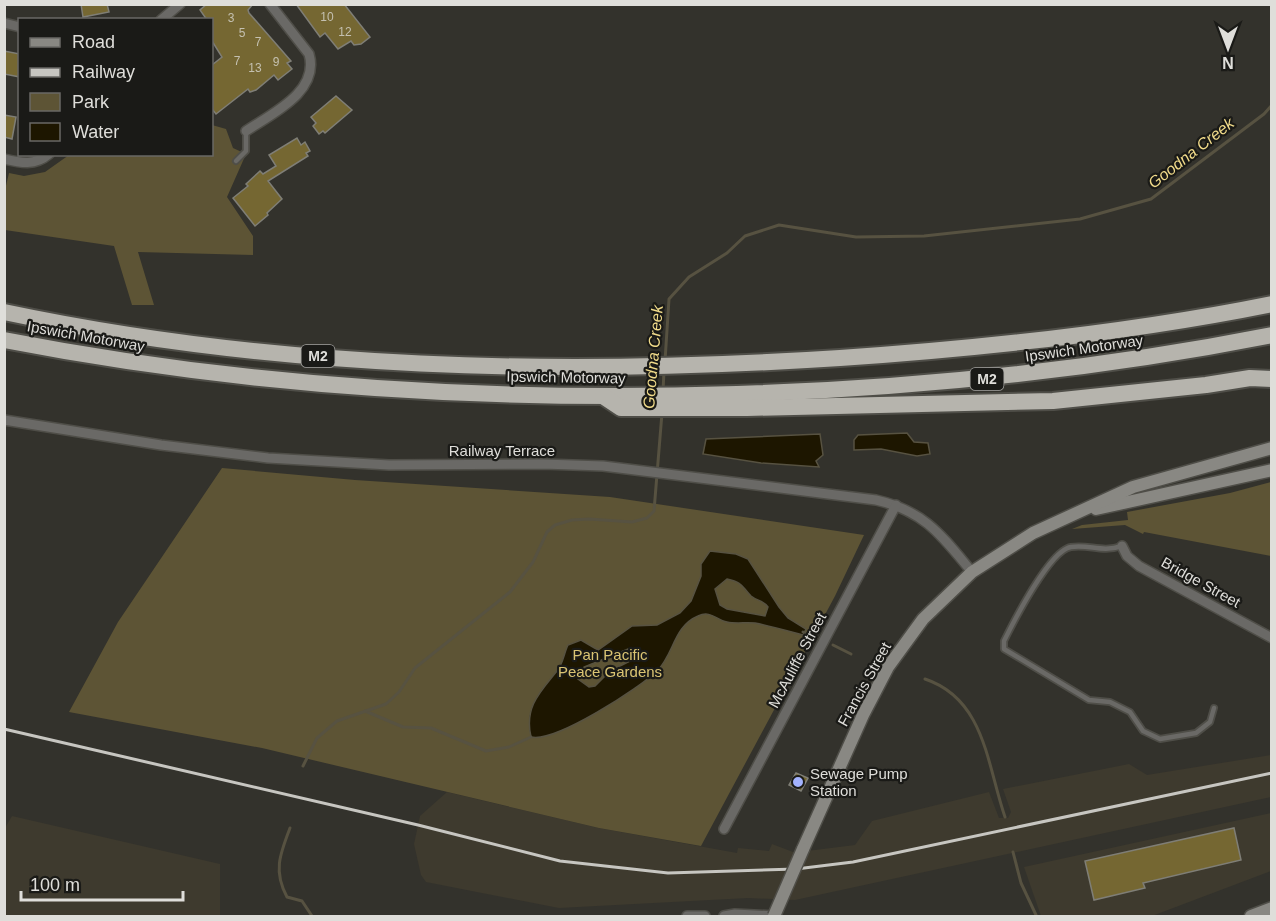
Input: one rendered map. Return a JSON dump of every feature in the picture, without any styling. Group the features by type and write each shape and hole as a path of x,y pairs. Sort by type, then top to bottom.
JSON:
{"highway":[{"name":"Ipswich Motorway","path":"4,312 177,340 351,359 498,366 634,367 888,354 1032,341 1190,320 1272,304"},
{"name":"Ipswich Motorway","path":"4,340 148,364 272,380 435,392 603,396 635,402 698,402 991,378 1138,359 1272,335"},
{"path":"698,402 1053,401 1206,385 1250,378 1272,379"},
{"path":"1206,385 1248,385 1272,389"}],"main road":[{"name":"Francis Street","path":"774,916 862,715 888,668 923,619 972,572 1033,533 1155,479 1272,448"},
{"name":"Francis Street","path":"1086,511 1272,470"},
{"path":"1251,916 1272,908"}],"street":[{"path":"163,18 180,4"},
{"path":"246,131 291,103 310,75 312,64 309,54 270,4"},
{"path":"4,159 26,164 47,156"},
{"name":"Railway Terrace","path":"4,420 213,452 344,463 543,464 633,470 876,500 896,505 936,528 972,572"},
{"name":"McAuliffe Street","path":"724,829 896,505"},
{"name":"Bridge Street","path":"1122,546 1127,556 1139,566 1272,639"},
{"path":"724,916 735,914 774,916"},
{"path":"687,916 705,916"}],"lane":[{"path":"236,161 246,151 246,131"},
{"path":"1122,546 1107,551 1073,547 1063,550 1031,590 1004,641 1004,649 1089,700 1110,702 1130,712 1143,731 1160,739 1196,734 1210,722 1214,708"}],"shaded area":[{"path":"1271,755 1271,797 795,900 748,898 559,908 426,882 421,875 414,844 420,816 447,792 599,828 737,853 738,848 769,851 772,844 793,852 855,845 872,821 989,792 999,818 1008,818 1011,812 1003,789 1129,764 1147,775"},
{"path":"1271,813 1271,871 1152,916 1041,916 1024,867"},
{"path":"12,816 220,864 220,916 5,916 5,828"}],"green space":[{"path":"213,125 226,129 233,148 246,154 227,197 253,236 253,255 138,252 154,305 132,305 114,246 5,230 5,190 9,173 24,176 45,172 68,156 213,156"},
{"name":"Pan Pacific Peace Gardens","path":"222,468 355,480 610,497 864,535 835,596 701,846 599,828 262,748 69,712 118,622"},
{"path":"1271,482 1271,556 1144,532 1143,534 1125,525 1072,529 1082,525 1128,520 1127,512 1230,493"}],"water":[{"path":"907,433 914,442 928,443 930,454 917,456 881,449 854,450 854,440 858,435"},
{"path":"820,434 823,455 816,461 819,467 761,463 703,454 706,439"},
{"path":"710,551 736,554 748,559 788,618 806,629 803,635 755,623 727,622 703,614 690,620 684,626 658,670 634,689 597,713 558,732 543,737 531,737 529,726 532,708 539,693 559,668 568,645 581,640 598,650 632,626 657,625 680,613 691,601 701,576 701,564","holes":["727,579 733,580 751,596 766,605 768,607 765,616 727,609 720,605 715,589","628,649 636,651 636,658 610,671 595,686 589,687 578,679 584,667"]}],"building":[{"path":"81,4 107,4 109,12 83,17"},
{"path":"207,4 253,4 248,10 249,13 291,61 287,63 292,69 278,80 274,75 256,90 250,92 248,89 216,114 213,110 213,64 222,57 213,43 213,18 206,18 200,10"},
{"path":"296,4 344,4 370,37 361,44 354,45 351,41 338,49 325,33 320,37"},
{"path":"4,51 18,54 18,77 4,74"},
{"path":"336,96 352,110 325,133 323,131 319,134 313,126 316,123 311,117"},
{"path":"4,115 16,117 12,139 4,137"},
{"path":"297,138 301,145 305,142 310,151 306,153 308,156 268,181 282,199 255,226 233,198 248,186 246,184 260,171 263,174 276,166 269,155"},
{"name":"Sewage Pump Station","path":"796,773 808,778 801,791 789,785"},
{"path":"1234,828 1241,860 1143,883 1145,888 1094,900 1085,861"}],"waterway":[{"name":"Goodna Creek","path":"665,361 669,299 689,277 727,253 745,236 779,225 856,237 924,236 1080,219 1151,199 1264,114 1272,105"},
{"name":"Goodna Creek","path":"663,391 664,371"},
{"name":"Goodna Creek","path":"303,766 317,738 337,721 386,704 399,692 415,668 510,592 533,562 547,532 555,525 572,520 632,522 647,518 654,511 662,413"},
{"path":"803,632 816,638"},
{"path":"833,645 851,654"},
{"path":"925,679 945,689 960,702 972,718 988,756 1005,817"},
{"path":"365,711 403,727 431,728 486,751 509,747 531,737"},
{"name":"Goodna Creek","path":"290,828 281,854 280,879 287,897 302,901 312,916"},
{"path":"1013,852 1021,883 1036,915"}],"railway":[{"path":"4,729 418,825 560,861 668,873 796,869 853,862 1272,773"}],"place":[{"name":"Sewage Pump Station","path":"798,782"}]}
